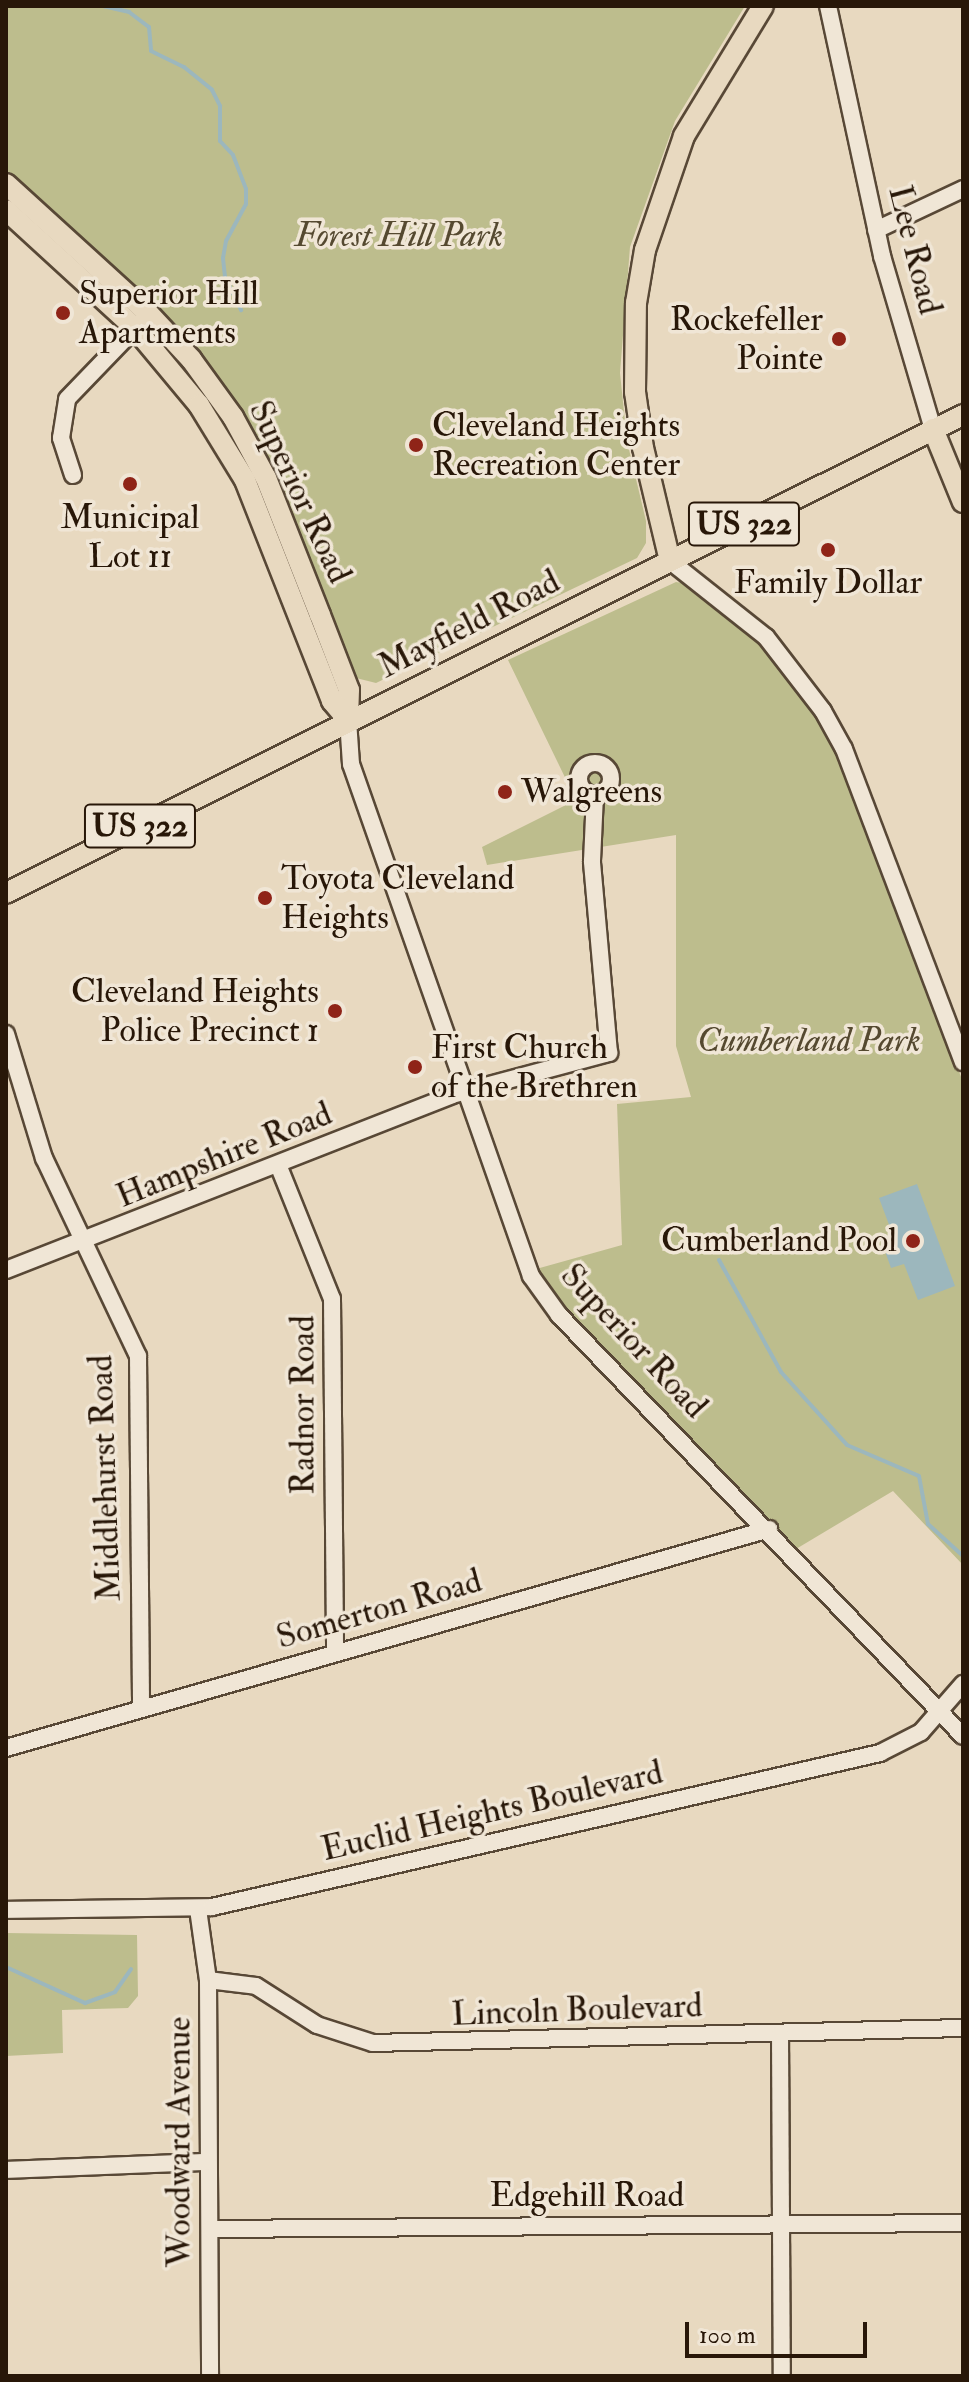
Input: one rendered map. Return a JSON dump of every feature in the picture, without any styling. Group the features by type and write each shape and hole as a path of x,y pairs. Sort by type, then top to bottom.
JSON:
{"main road":[{"path":"670,561 643,448 635,392 636,303 645,250 684,136 763,6"},
{"name":"Superior Road","path":"6,184 217,392 248,443 273,522 311,618 332,701 348,720"},
{"name":"Superior Road","path":"6,210 142,321 228,447 273,522"},
{"path":"199,405 217,392"},
{"name":"Mayfield Road","path":"6,893 963,415"},
{"name":"Lee Road","path":"933,429 963,502"}],"street":[{"name":"Lee Road","path":"828,6 876,230 933,429"},
{"path":"876,230 963,189"},
{"path":"73,475 61,438 67,399 142,321"},
{"path":"670,561 766,637 823,711 844,749 963,1062"},
{"name":"Superior Road","path":"348,720 351,764 531,1276 559,1315 769,1529 963,1736"},
{"name":"Hampshire Road","path":"6,1270 279,1167 464,1091 609,1053 592,861 595,795"},
{"name":"Middlehurst Road","path":"6,1034 44,1158 76,1233 85,1242 138,1356 141,1707"},
{"name":"Radnor Road","path":"279,1167 332,1299 335,1653"},
{"name":"Somerton Road","path":"6,1748 769,1529"},
{"name":"Euclid Heights Boulevard","path":"6,1910 198,1909 880,1753 905,1743 940,1712 963,1684"},
{"name":"Woodward Avenue","path":"198,1909 208,1980 210,2376"},
{"name":"Lincoln Boulevard","path":"208,1980 256,1986 317,2025 373,2043 963,2028"},
{"path":"780,2034 782,2376"},
{"path":"6,2170 208,2162"},
{"name":"Edgehill Road","path":"211,2229 963,2223"}],"green space":[{"name":"Forest Hill Park","path":"6,6 745,6 675,121 630,247 620,373 627,441 646,521 646,543 637,558 376,683 356,678 279,479 225,386 114,267 6,174"},
{"name":"Cumberland Park","path":"676,582 688,584 760,642 818,713 836,747 963,1082 963,1565 893,1491 791,1552 559,1315 529,1271 622,1245 617,1104 691,1097 676,1046 676,835 487,865 482,847 576,800 508,660"},
{"path":"6,1933 137,1935 138,1996 128,2008 62,2010 63,2053 6,2056"}],"water":[{"name":"Cumberland Pool","path":"917,1184 955,1286 918,1300 904,1264 891,1268 882,1243 894,1238 879,1198"}],"waterway":[{"path":"103,6 129,12 149,27 151,51 184,67 212,90 220,106 220,141 233,155 246,189 246,204 226,241 223,258 225,277 241,310"},
{"path":"719,1260 781,1372 847,1445 919,1476 928,1524 963,1556"},
{"path":"6,1967 85,2003 115,1992 131,1969"}],"place":[{"name":"Superior Hill Apartments","path":"63,313"},
{"name":"Rockefeller Pointe","path":"839,339"},
{"name":"Cleveland Heights Recreation Center","path":"416,445"},
{"name":"Municipal Lot 11","path":"130,484"},
{"name":"Family Dollar","path":"828,550"},
{"name":"Walgreens","path":"505,792"},
{"name":"Toyota Cleveland Heights","path":"265,898"},
{"name":"Cleveland Heights Police Precinct 1","path":"335,1011"},
{"name":"First Church of the Brethren","path":"415,1067"},
{"name":"Cumberland Pool","path":"913,1241"}]}
